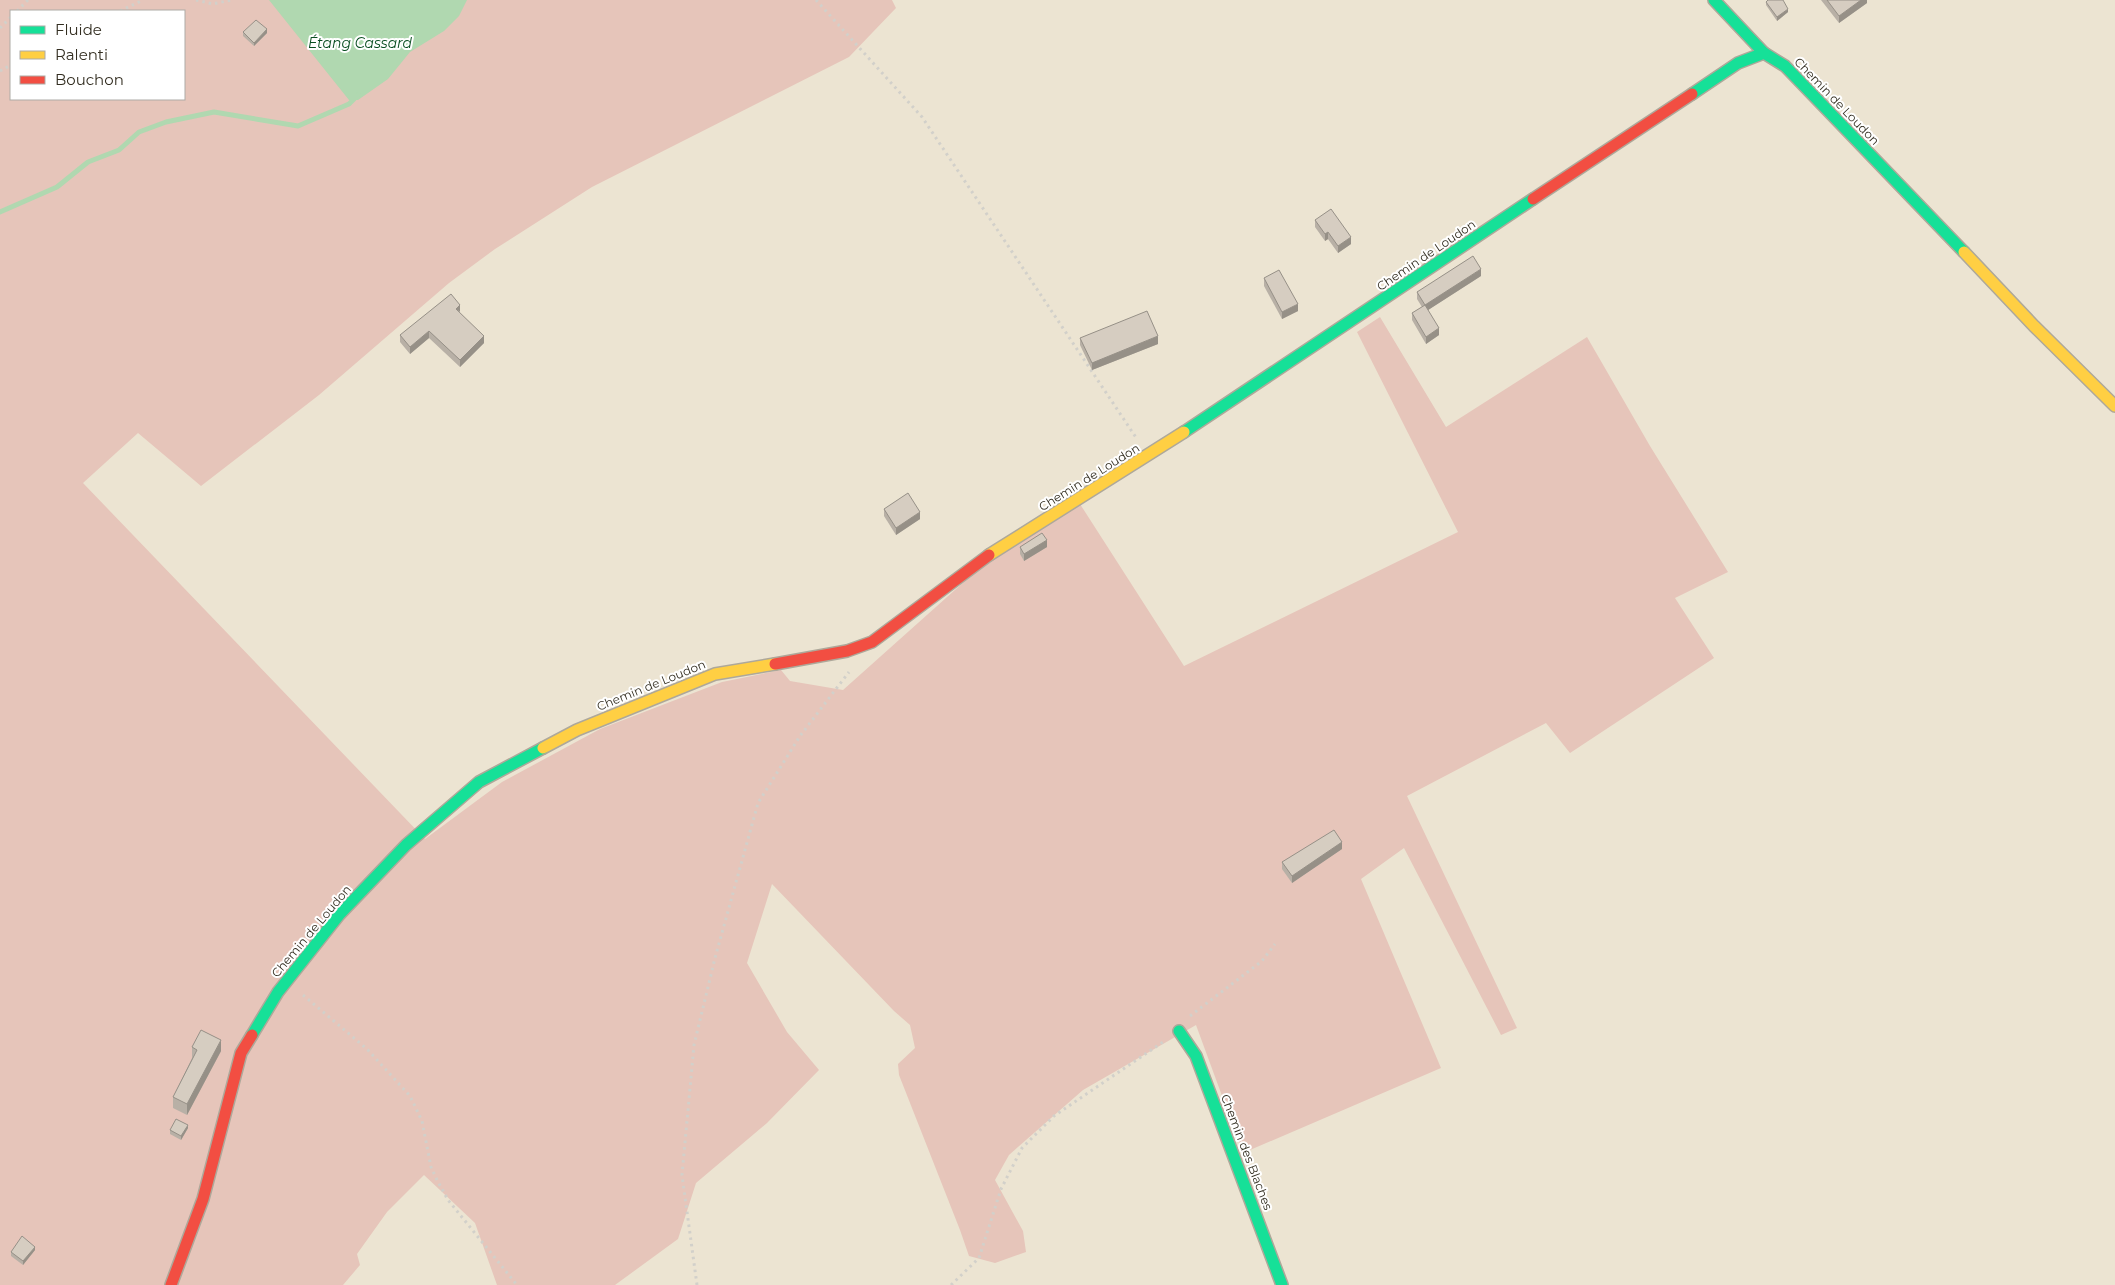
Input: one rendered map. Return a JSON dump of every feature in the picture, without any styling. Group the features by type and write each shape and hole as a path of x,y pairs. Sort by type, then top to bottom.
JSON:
{"street":[{"path":"1714,0 1764,53"},
{"name":"Chemin de Loudon","path":"170,1285 202,1199 241,1053 278,992 339,915 399,852 479,782 577,730 715,674 847,651 872,642 988,556 1148,456 1738,63 1764,53 1784,66 2034,326 2115,406"},
{"name":"Chemin des Blaches","path":"1179,1031 1196,1056 1282,1285"}],"path":[{"path":"18,10 28,0"},
{"path":"122,10 143,0"},
{"path":"196,0 213,4 231,0"},
{"path":"816,0 922,118 1148,456"},
{"path":"0,28 10,18"},
{"path":"697,1285 682,1175 694,1045 715,958 758,803 800,736 854,665"},
{"path":"951,1285 979,1258 1000,1189 1022,1148 1054,1116 1179,1031 1192,1012 1262,961 1275,944"},
{"path":"287,981 367,1049 410,1096 422,1121 431,1167 448,1200 517,1285"}],"shaded area":[{"path":"0,0 892,0 896,8 849,57 592,187 495,249 449,283 319,395 201,486 138,433 83,483 425,839 502,782 600,729 722,682 781,670 790,681 843,690 984,564 1080,504 1184,666 1458,532 1357,332 1380,317 1446,427 1587,337 1650,446 1728,572 1675,598 1714,658 1570,753 1546,723 1407,796 1517,1028 1501,1035 1404,848 1361,879 1441,1068 1243,1153 1196,1025 1083,1090 1009,1155 995,1180 1023,1231 1026,1252 995,1263 969,1256 899,1075 898,1064 915,1048 910,1025 894,1011 772,884 747,963 787,1032 819,1070 767,1123 696,1183 678,1239 615,1285 497,1285 475,1223 424,1175 387,1212 357,1254 360,1265 343,1285 0,1285"}],"water":[{"name":"Étang Cassard","path":"269,0 467,0 459,16 444,31 410,52 388,79 358,100 349,100"}],"building":[{"path":"1768,0 1783,0 1788,9 1777,17 1766,2"},
{"path":"1827,0 1861,0 1839,16"},
{"path":"256,20 267,29 254,43 243,32"},
{"path":"1331,209 1351,237 1338,246 1328,232 1325,234 1315,220"},
{"path":"1473,256 1481,269 1425,305 1417,292"},
{"path":"1279,270 1298,304 1282,312 1264,278"},
{"path":"451,294 460,305 456,309 484,336 460,360 429,331 410,347 400,335"},
{"path":"1425,305 1439,328 1426,337 1412,313"},
{"path":"1147,311 1158,336 1092,363 1080,338"},
{"path":"908,493 920,512 896,528 884,509"},
{"path":"1042,533 1047,540 1024,554 1020,547"},
{"path":"1334,830 1342,842 1292,876 1282,862"},
{"path":"201,1030 221,1040 187,1104 173,1097 197,1050 192,1047"},
{"path":"176,1119 188,1125 181,1136 170,1130"},
{"path":"22,1236 35,1247 23,1261 11,1252"}],"waterway":[{"path":"0,212 57,187 88,162 119,150 139,132 166,122 214,112 298,126 349,104 358,95"}],"traffic: fast":[{"path":"1714,0 1764,53 1785,66 1964,252"},
{"path":"1692,94 1738,63 1764,53"},
{"path":"1184,432 1533,199"},
{"path":"252,1035 278,992 339,915 406,845 479,782 543,748"},
{"path":"1179,1031 1196,1056 1282,1285"}],"traffic: slow":[{"path":"1964,252 2034,326 2115,406"},
{"path":"989,555 1184,432"},
{"path":"543,748 577,730 715,674 775,664"}],"traffic: jam":[{"path":"1533,199 1692,94"},
{"path":"775,664 847,651 872,642 989,555"},
{"path":"171,1285 203,1199 241,1053 252,1035"}]}
